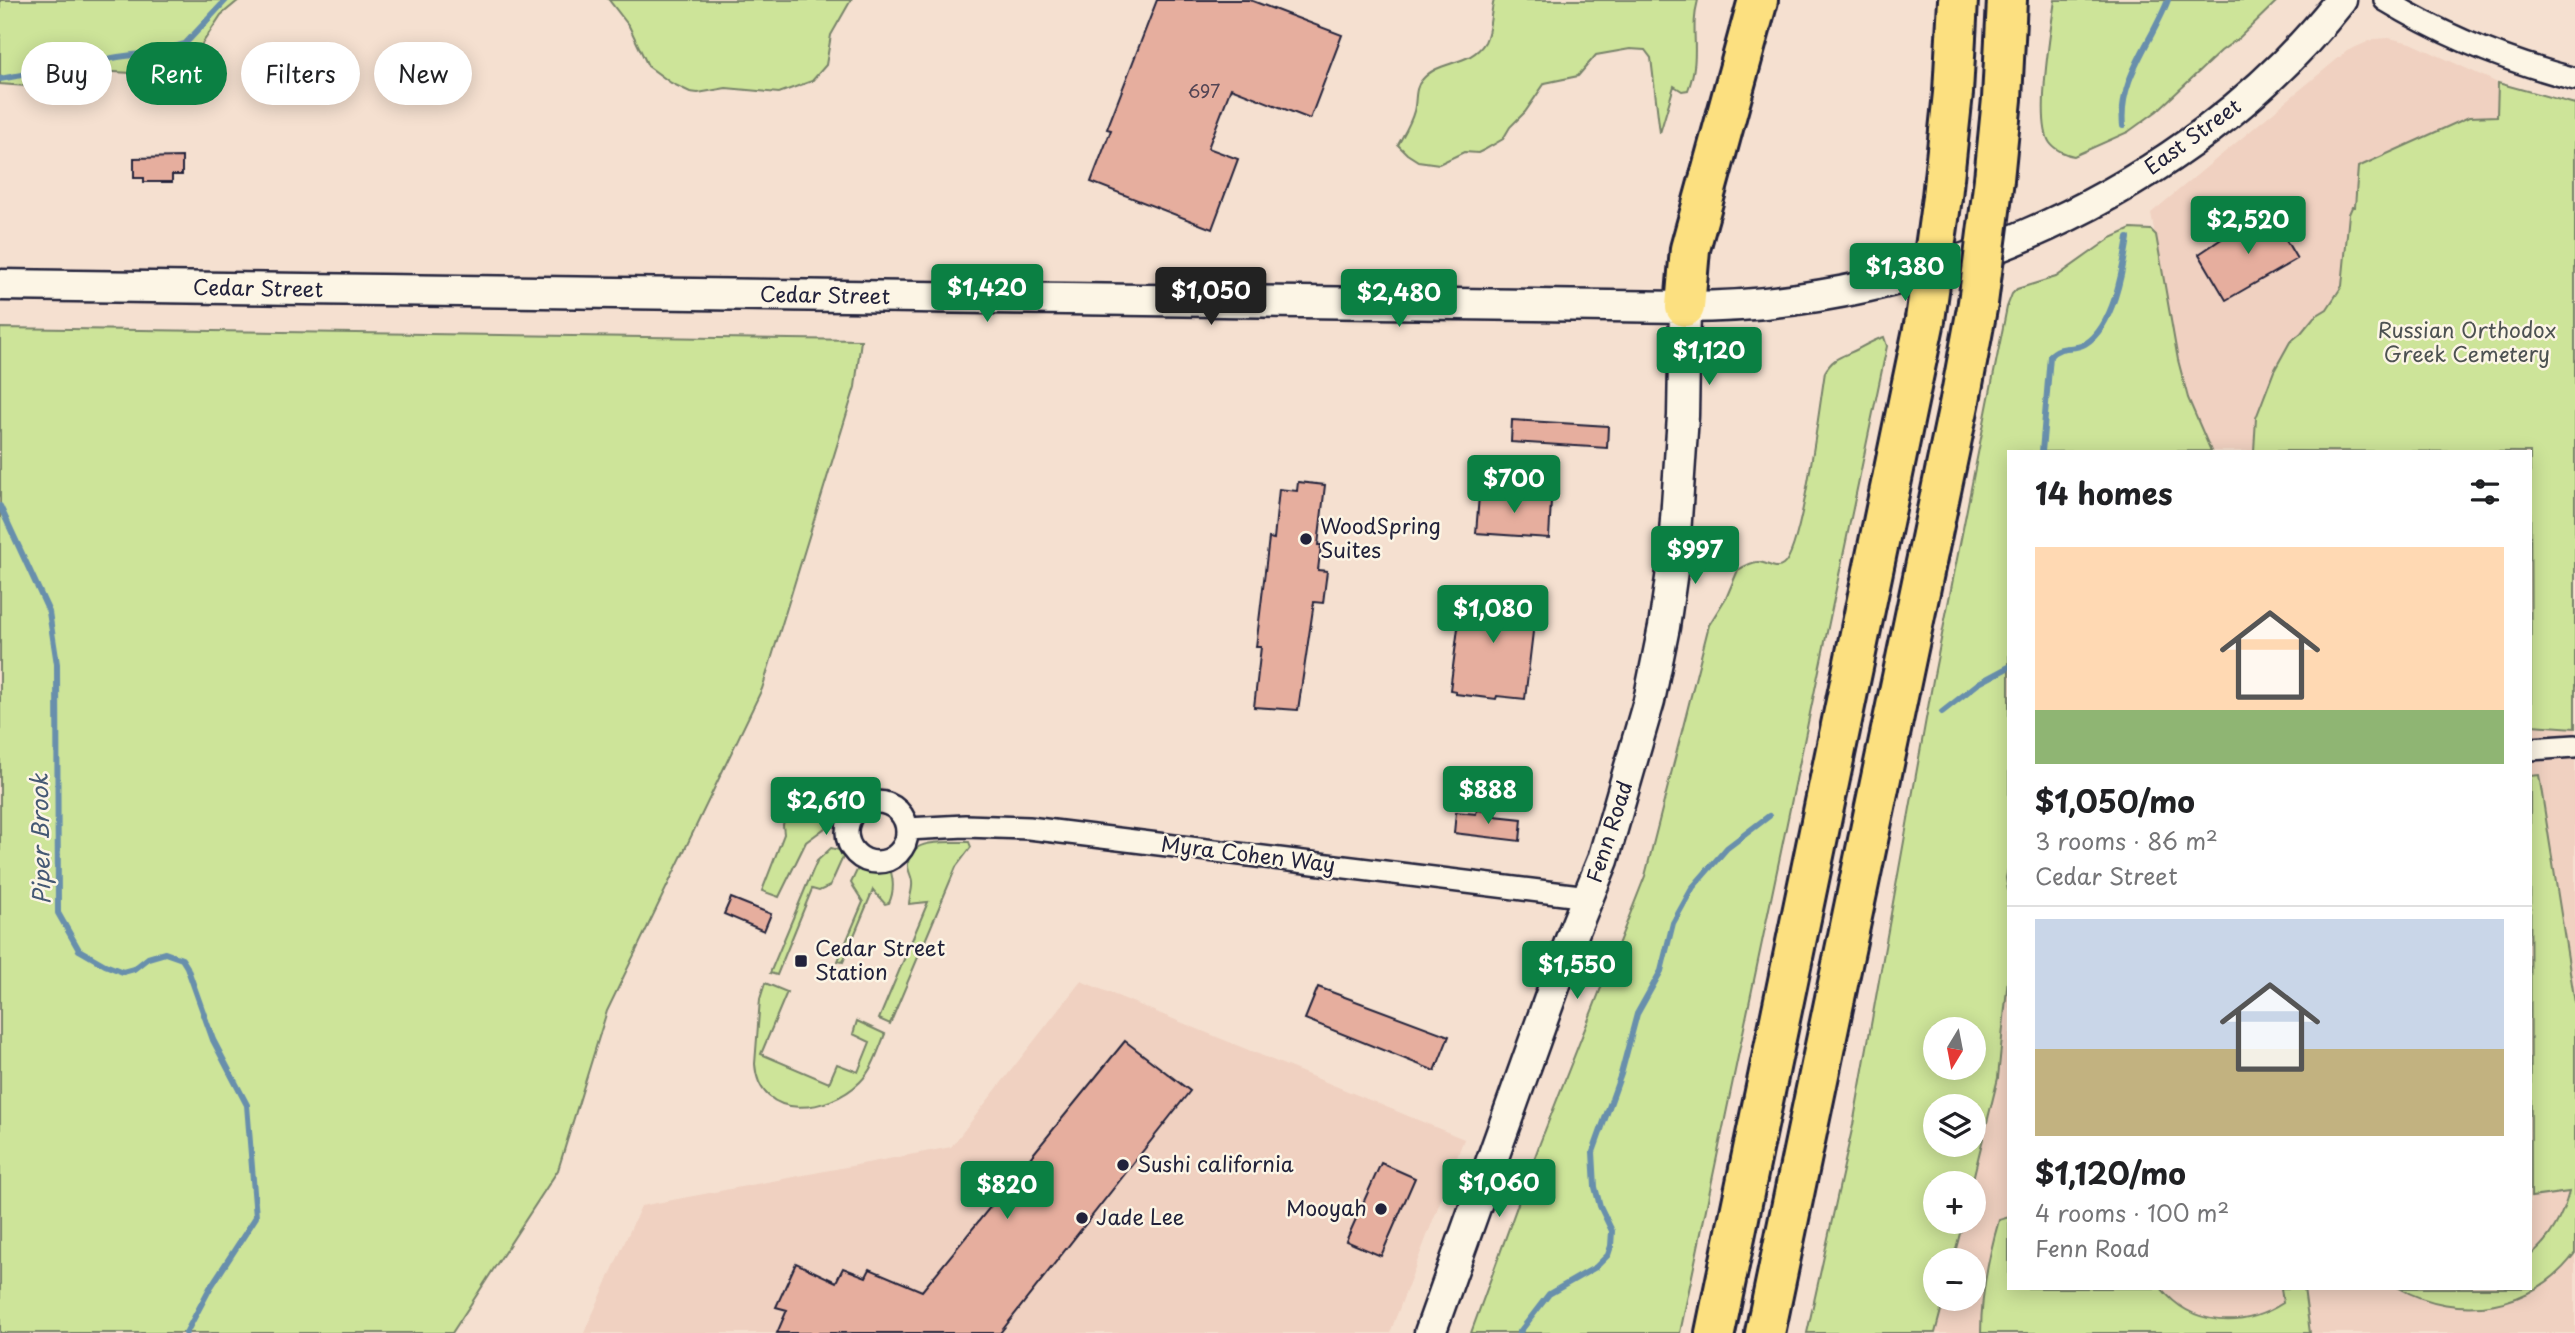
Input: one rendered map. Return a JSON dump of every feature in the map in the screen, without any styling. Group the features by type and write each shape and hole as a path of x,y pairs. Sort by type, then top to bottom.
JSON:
{"highway":[{"path":"1685,307 1690,249 1758,0"},
{"path":"1715,1333 1925,320 1953,93 1958,0"},
{"path":"1765,1333 1978,303 2002,99 2007,0"}],"main road":[{"name":"East Street","path":"2019,236 2097,201 2193,141 2274,73 2340,0"},
{"name":"Cedar Street","path":"12,285 1685,307 1773,303 1839,293 1918,273 2019,236"},
{"name":"Fenn Road","path":"1430,1333 1606,851 1641,732 1662,637 1672,564 1684,394 1685,307"}],"street":[{"path":"2385,0 2438,28 2491,51 2575,79"},
{"path":"2532,749 2575,746"},
{"name":"Myra Cohen Way","path":"907,829 965,826 1042,830 1588,897"}],"shaded area":[{"path":"2389,38 2411,43 2498,83 2497,116 2469,117 2352,208 2349,214 2342,286 2327,309 2314,317 2290,342 2274,371 2256,418 2254,450 2211,450 2188,398 2178,360 2151,213 2347,51 2374,39"},
{"path":"2532,725 2575,728 2575,1333 1935,1333 1941,1311 1986,1311 1986,1248 1956,1248 1960,1234 1986,1234 1986,1171 1975,1171 1978,1157 1986,1157 1986,1126 1998,1078 2007,988 2007,1290 2532,1290"},
{"path":"1081,981 1464,1139 1390,1333 584,1333 641,1206 951,1147"}],"green space":[{"path":"0,0 239,0 221,15 203,42 126,42 126,73 112,72 112,42 21,42 21,86 0,84"},
{"path":"609,0 851,0 831,35 826,65 812,81 779,93 726,88 698,93 671,83 648,66 629,26"},
{"path":"1494,0 1698,0 1694,65 1688,90 1682,91 1674,86 1660,133 1651,58 1645,50 1630,49 1596,55 1578,76 1545,83 1503,139 1478,153 1464,152 1439,164 1418,161 1398,145 1413,115 1418,87 1429,73 1471,56 1479,50 1487,38"},
{"path":"2055,0 2278,0 2157,111 2128,132 2074,156 2050,143 2044,116 2045,75"},
{"name":"Russian Orthodox Greek Cemetery","path":"2498,83 2575,104 2575,728 2532,725 2532,450 2254,450 2256,418 2274,371 2290,342 2314,317 2327,309 2342,286 2349,214 2352,207 2355,207 2358,167 2469,117 2497,116"},
{"path":"2131,229 2151,230 2156,235 2178,360 2188,398 2211,450 2007,450 2007,988 1998,1078 1986,1126 1986,1094 1923,1094 1923,1157 1978,1157 1975,1171 1923,1171 1923,1234 1960,1234 1956,1248 1923,1248 1923,1311 1941,1311 1935,1333 1807,1333 1853,1125 1933,680 2007,307 2017,289 2056,277 2111,238"},
{"path":"0,328 861,340 855,387 762,689 607,1011 558,1170 452,1333 0,1333"},
{"path":"1884,337 1887,346 1680,1333 1471,1333 1540,1143 1645,876 1709,625 1727,596 1738,570 1758,562 1780,567 1790,554 1803,506 1825,372 1839,357"},
{"path":"2539,775 2575,1003 2575,1253 2558,1272 2538,1287 2517,1298 2494,1304 2446,1304 2404,1290 2532,1290 2532,1254 2555,1227 2569,1192 2532,1197 2532,776"},
{"path":"790,789 868,791 852,798 829,825 806,842 779,897 762,891 784,834 783,825"},
{"path":"969,842 971,847 956,867 890,1024 879,1019 928,902 909,904 912,885 908,868 910,856 922,845"},
{"path":"831,848 839,850 843,857 830,886 819,891 812,889 777,975 770,973 817,861"},
{"path":"858,868 891,872 893,891 889,903 885,904 873,890 843,962 838,961 863,902 851,883"},
{"path":"765,983 787,992 761,1054 829,1083 837,1064 858,1072 870,1042 853,1034 857,1021 885,1034 865,1077 847,1093 814,1105 797,1107 782,1104 769,1096 759,1083 755,1064 760,999"},
{"path":"2007,1218 2007,1290 2163,1290 2188,1310 2219,1320 2251,1317 2283,1303 2281,1290 2304,1290 2310,1333 1981,1333 1982,1311 1986,1311 1986,1280 1999,1220"}],"building":[{"path":"1157,0 1250,0 1342,35 1310,119 1231,88 1208,148 1238,159 1212,229 1091,182 1111,130 1107,129"},
{"path":"182,157 182,175 172,175 172,182 144,182 144,178 134,178 134,158"},
{"path":"2270,213 2297,259 2226,300 2199,254 2229,234 2230,236"},
{"path":"1512,420 1608,426 1607,448 1511,442"},
{"path":"1298,482 1325,485 1318,545 1321,545 1318,570 1327,571 1323,603 1314,602 1298,710 1254,707 1261,647 1256,647 1269,538 1274,539 1279,489 1297,491"},
{"path":"1487,492 1542,495 1542,500 1551,501 1549,538 1476,533 1479,496 1486,497"},
{"path":"1463,589 1537,598 1525,699 1497,696 1496,699 1456,694 1456,691 1450,690"},
{"path":"1477,810 1495,813 1495,816 1522,819 1520,841 1454,833 1456,812 1476,814"},
{"path":"731,898 771,914 764,931 724,914"},
{"path":"1318,987 1449,1036 1435,1071 1305,1019"},
{"path":"1125,1041 1190,1091 1000,1333 777,1333 787,1310 776,1307 796,1263 836,1282 843,1268 866,1277 870,1269 922,1291"},
{"name":"Mooyah","path":"1381,1163 1415,1178 1381,1256 1346,1241"}],"waterway":[{"name":"Piper Brook","path":"0,79 156,52 185,44 226,0"},
{"path":"2123,126 2123,109 2131,77 2168,0"},
{"path":"2042,450 2050,356 2058,350 2085,344 2103,324 2116,296 2128,238"},
{"name":"Piper Brook","path":"0,506 49,612 57,664 58,913 79,950 123,972 134,969 148,958 165,953 182,959 213,1040 247,1105 256,1217 210,1288 186,1333"},
{"path":"1942,712 1979,683 2007,668"},
{"path":"1519,1333 1549,1294 1596,1267 1608,1255 1612,1231 1600,1206 1595,1187 1593,1152 1621,1074 1637,1014 1661,971 1673,923 1693,887 1727,848 1769,816"}],"place":[{"name":"WoodSpring Suites","path":"1306,539"},
{"name":"Cedar Street Station","path":"801,961"},
{"name":"Sushi california","path":"1123,1165"},
{"name":"Mooyah","path":"1381,1209"},
{"name":"Jade Lee","path":"1082,1218"}]}
